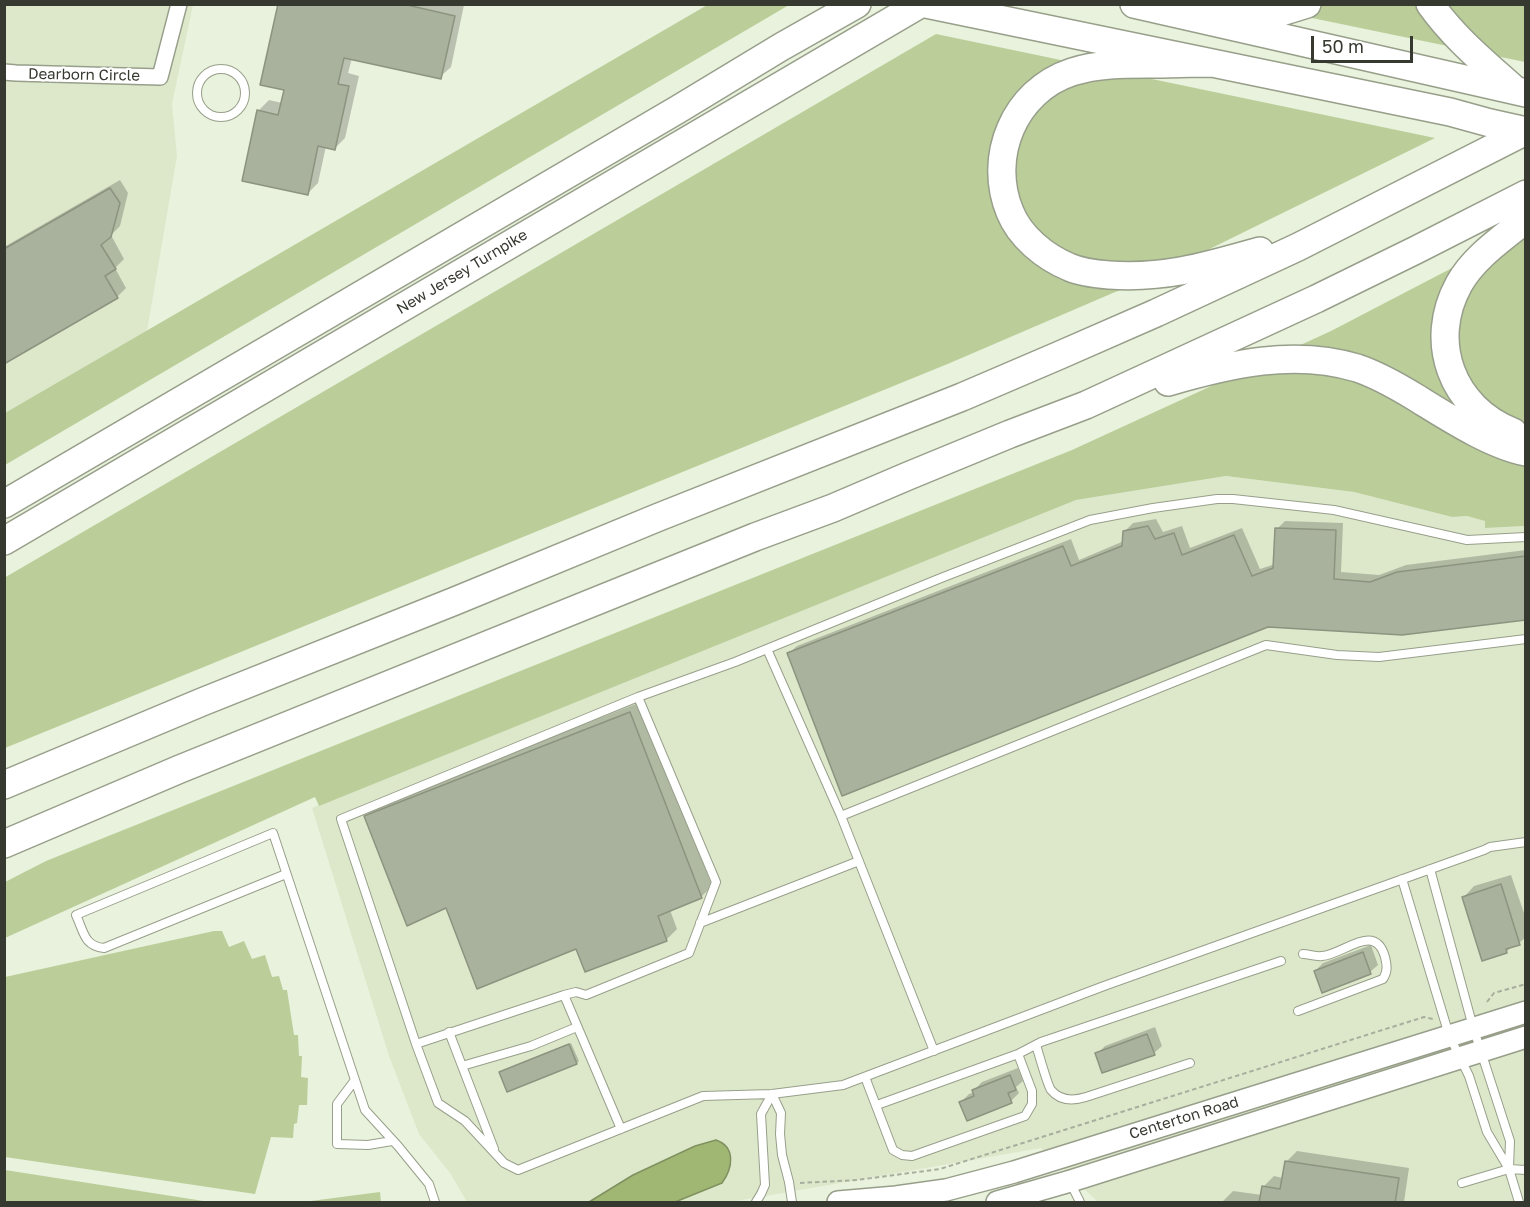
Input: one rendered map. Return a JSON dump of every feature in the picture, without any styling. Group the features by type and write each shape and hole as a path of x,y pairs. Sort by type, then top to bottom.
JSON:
{"highway":[{"name":"New Jersey Turnpike","path":"4,504 857,4"},
{"name":"New Jersey Turnpike","path":"4,541 920,4"},
{"path":"926,4 1450,112 1526,131"},
{"path":"1145,7 1281,12 1307,4"},
{"path":"1430,4 1462,43 1521,92"},
{"path":"1145,7 1521,92"},
{"path":"1212,63 1096,66 1071,73 1049,83 1029,99 1015,119 1005,141 1001,166 1003,191 1011,214 1025,236 1045,254 1070,268 1099,274 1130,276 1162,275 1194,269 1339,227"},
{"path":"4,785 201,702 962,397 1156,313 1339,227 1526,131"},
{"path":"4,844 191,764 1086,405 1406,255 1526,194"},
{"path":"1526,219 1477,260 1460,282 1448,308 1444,336 1448,362 1458,388 1476,409 1498,426 1526,437"},
{"path":"1086,405 1205,371 1235,365 1266,360 1328,361 1359,369 1389,382 1470,429 1526,452"}],"main road":[{"name":"Centerton Road","path":"838,1203 946,1190 1014,1172 1526,1012"},
{"name":"Centerton Road","path":"997,1203 1039,1193 1526,1037"},
{"path":"926,1203 946,1190"}],"street":[{"name":"Dearborn Circle","path":"4,72 160,77 179,4"}],"lane":[{"path":"223,69 238,75 246,88 246,97 239,111 225,118 209,115 198,102 198,86 201,79 207,73 223,69"},
{"path":"1526,537 1467,540 1334,510 1233,499 1217,499 1090,519 767,649 639,697 341,819 438,1103 465,1121 504,1163 518,1170 704,1096 772,1094 843,1085 1112,984 1490,847 1526,842"},
{"path":"841,816 1266,645 1337,655 1378,657 1526,639"},
{"path":"767,649 841,816 934,1051"},
{"path":"416,1044 564,995 576,992 586,995 688,953 716,882 639,697"},
{"path":"286,874 104,948 88,943 76,915 273,833 365,1110 429,1184 435,1203"},
{"path":"700,923 859,861"},
{"path":"1430,869 1473,1027 1469,1076 1487,1132 1509,1169 1519,1203"},
{"path":"1402,879 1449,1035 1470,1054 1510,1141 1509,1169"},
{"path":"1298,1011 1383,979 1387,968 1382,949 1376,942 1367,940 1323,956 1303,954"},
{"path":"877,1105 1018,1054 1036,1045 1281,961"},
{"path":"564,995 621,1130"},
{"path":"462,1066 531,1046 577,1027"},
{"path":"449,1032 495,1153"},
{"path":"1036,1045 1051,1090 1064,1100 1086,1097 1190,1063"},
{"path":"866,1077 893,1150 902,1155 912,1156 1025,1116 1032,1104 1032,1091 1018,1054"},
{"path":"355,1080 337,1104 338,1144 368,1145 393,1141"},
{"path":"756,1203 765,1185 761,1114 772,1094"},
{"path":"772,1094 781,1113 782,1155 792,1203"},
{"path":"1462,1183 1509,1169 1526,1170"},
{"path":"1069,1182 1080,1203"}],"path":[{"path":"1487,1002 1494,993 1526,984"},
{"path":"800,1183 857,1180 940,1169 1424,1017 1434,1020"}],"shaded area":[{"path":"709,4 789,5 5,465 5,413"},
{"path":"5,5 193,5 172,104 177,156 146,337 5,414"},
{"path":"1249,5 1525,5 1525,62"},
{"path":"936,34 1435,138 1171,268 950,363 5,748 4,578"},
{"path":"1525,230 1525,526 1485,528 1485,521 1467,516 1452,517 1354,492 1226,476 1076,500 319,806 315,797 5,938 5,882 46,861 1072,450 1331,331"},
{"path":"1226,476 1354,492 1452,517 1467,516 1486,521 1485,528 1525,526 1525,1202 1098,1202 1041,1148 731,1202 467,1202 450,1173 419,1134 389,1056 312,808 1076,500"},
{"path":"222,931 229,947 244,941 252,959 265,955 272,977 279,976 283,990 287,990 294,1035 298,1035 299,1056 302,1056 301,1077 308,1078 307,1105 299,1105 293,1138 271,1137 255,1194 5,1157 5,977"},
{"path":"716,1140 727,1148 731,1158 729,1171 722,1183 675,1202 589,1202 633,1175 695,1146"},
{"path":"5,1170 210,1202 5,1202"},
{"path":"380,1192 381,1202 303,1202"}],"building":[{"path":"278,4 403,4 455,16 441,79 344,58 338,84 349,86 335,150 318,146 308,195 242,181 257,110 278,115 284,90 260,85"},
{"path":"110,188 120,203 111,237 101,245 116,269 105,276 118,298 4,364 4,249"},
{"path":"1148,526 1155,539 1174,533 1182,555 1234,535 1252,576 1273,568 1275,528 1336,530 1334,579 1370,582 1397,572 1526,556 1526,620 1402,635 1268,627 842,796 787,653 1063,546 1071,566 1122,546 1123,531"},
{"path":"630,712 702,898 658,916 667,941 585,972 576,949 477,989 446,908 407,926 364,816"},
{"path":"1501,884 1520,945 1506,949 1507,953 1482,961 1462,897"},
{"path":"1363,952 1371,974 1322,993 1314,971"},
{"path":"1147,1034 1155,1055 1102,1073 1095,1053"},
{"path":"569,1044 577,1064 507,1092 499,1072"},
{"path":"1010,1075 1016,1090 1008,1093 1012,1103 967,1121 959,1102 974,1096 972,1090"},
{"path":"1285,1161 1399,1178 1395,1203 1259,1203 1262,1186 1280,1189"}]}
